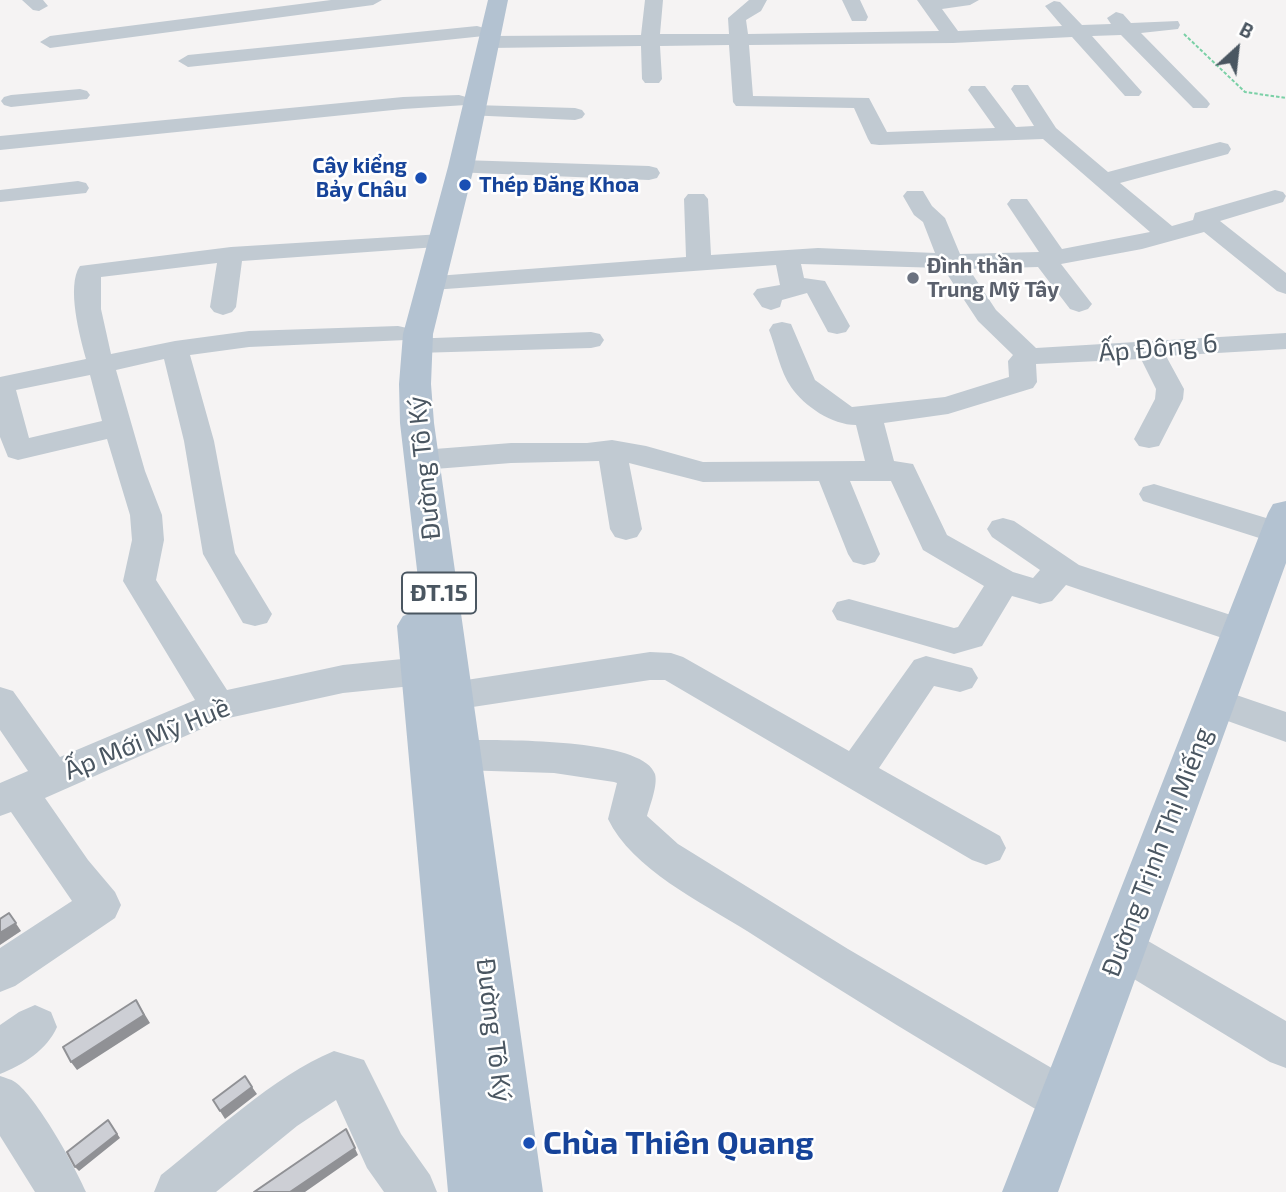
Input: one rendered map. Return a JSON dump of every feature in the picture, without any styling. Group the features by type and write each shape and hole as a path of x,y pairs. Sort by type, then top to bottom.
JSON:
{"main road":[{"name":"Đường Tô Ký","path":"476,1192 392,391 393,359 407,339 466,106 483,25 499,0"},
{"name":"Đường Tô Ký","path":"432,241 461,167 466,106"},
{"name":"Đường Tô Ký","path":"407,339 415,384 422,460 515,1192"},
{"name":"Đường Trịnh Thị Miếng","path":"1030,1192 1213,701 1283,526"}],"street":[{"path":"50,42 373,0"},
{"path":"652,79 650,41 654,0"},
{"path":"758,0 755,8 737,18 743,102 862,102 879,139 1048,132"},
{"path":"931,7 970,0"},
{"path":"203,24 219,5"},
{"path":"1054,6 1132,92"},
{"path":"931,7 983,17"},
{"path":"931,7 953,37"},
{"path":"188,61 483,25 650,41 953,37 1076,31 1121,23 1171,26"},
{"path":"1121,23 1200,104"},
{"path":"788,40 791,62"},
{"path":"0,135 19,76"},
{"path":"1021,89 1048,132 1169,236"},
{"path":"978,90 1010,134"},
{"path":"11,101 80,94"},
{"path":"162,127 169,100"},
{"path":"0,143 403,103 575,114"},
{"path":"81,178 97,133"},
{"path":"1104,180 1220,149"},
{"path":"461,167 649,173"},
{"path":"23,177 81,178"},
{"path":"3,197 81,178"},
{"path":"782,331 803,384 834,410 848,416 868,416 948,405 1023,382 1022,361 1029,356 987,315 951,261 933,218 922,210 915,196"},
{"path":"1275,197 1202,218 1286,286"},
{"path":"696,199 699,262"},
{"path":"1019,204 1079,304"},
{"path":"421,283 818,255 951,261 1050,258 1169,236 1208,223"},
{"path":"218,706 139,581 148,540 146,515 100,363 88,309 89,271 231,254 432,241"},
{"path":"223,307 231,254"},
{"path":"783,293 787,257"},
{"path":"742,259 783,293"},
{"path":"783,293 817,286 837,326"},
{"path":"118,427 9,453 1,385 100,363 249,338 591,340"},
{"name":"Ấp Đông 6","path":"1029,356 1076,356 1231,341 1286,341"},
{"path":"175,349 201,452 219,554 255,614"},
{"path":"1149,349 1170,394 1149,439"},
{"path":"868,416 892,471 934,542 1006,583 1040,592 1054,575 1067,573"},
{"path":"422,460 511,453 587,453 612,450 646,456 703,472 892,471"},
{"path":"612,450 626,529"},
{"path":"830,470 864,554"},
{"path":"1154,494 1283,526"},
{"path":"1003,528 1067,573 1240,631"},
{"path":"849,611 961,640 970,637 1002,584 1006,583"},
{"path":"453,696 650,666 671,667 986,848"},
{"path":"855,772 926,670 960,678"},
{"name":"Ấp Mới Mỹ Huề","path":"24,790 218,706 343,679 422,671"},
{"path":"0,701 24,790 74,873 100,905 0,972"},
{"path":"1213,701 1286,727"},
{"path":"460,755 594,761 628,768 637,777 627,819 631,826 664,856 833,963 1063,1100"},
{"path":"1121,948 1286,1046"},
{"path":"0,1052 35,1027"},
{"path":"178,1192 281,1111 334,1074 348,1076 384,1151 413,1192"},
{"path":"0,1100 20,1124 62,1192"}],"path":[{"path":"1171,26 1179,29 1245,92 1286,98"}],"building":[{"path":"9,913 16,923 0,933 0,919"},
{"path":"136,1000 144,1015 71,1062 63,1047"},
{"path":"245,1076 252,1087 220,1111 213,1100"},
{"path":"108,1120 117,1134 75,1167 67,1152"},
{"path":"346,1129 355,1148 290,1192 254,1192"}],"place":[{"name":"Cây kiểng Bảy Châu","path":"421,178"},
{"name":"Thép Đăng Khoa","path":"465,185"},
{"name":"Đình thần Trung Mỹ Tây","path":"913,278"},
{"name":"Chùa Thiên Quang","path":"529,1143"}]}
